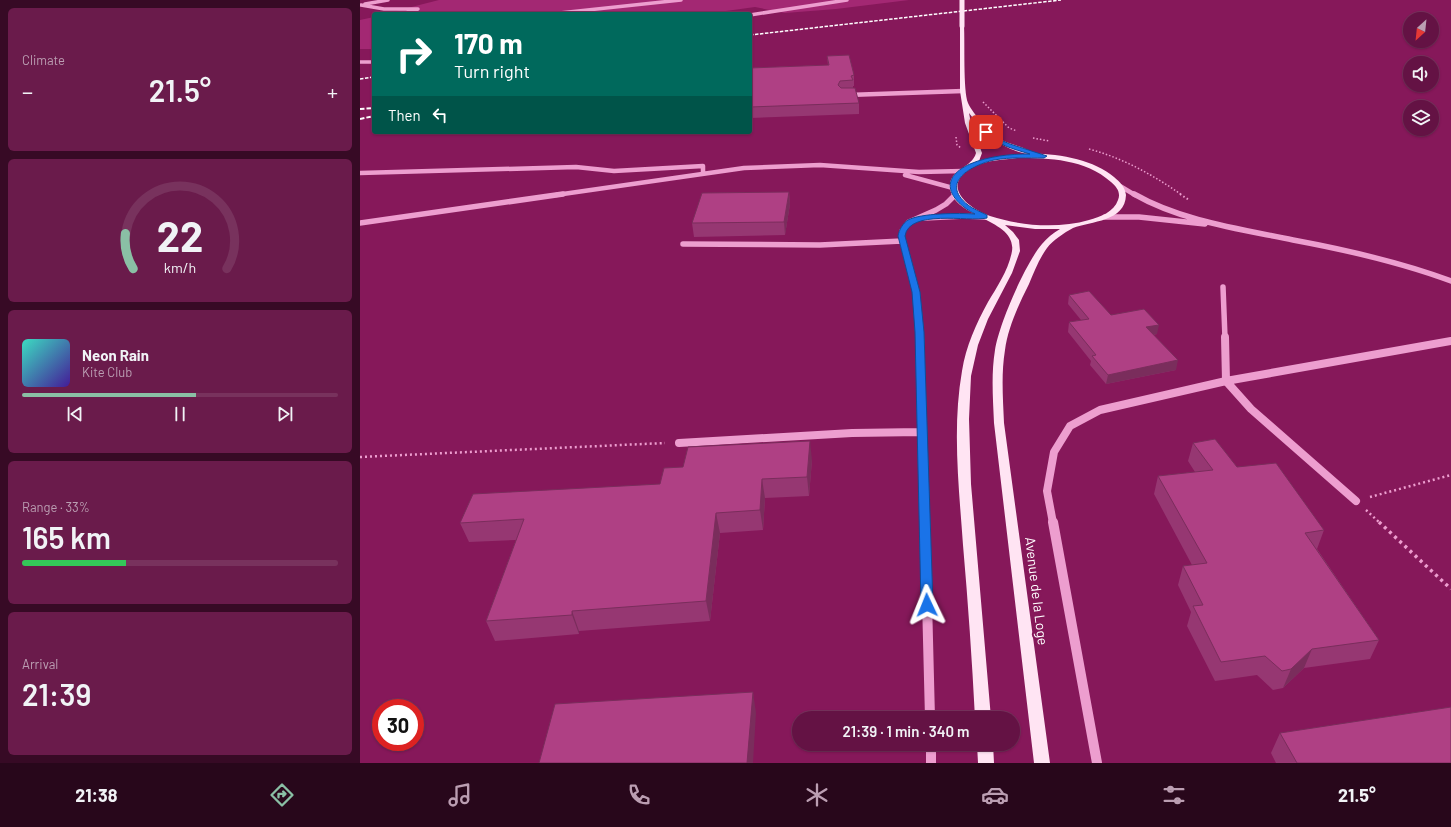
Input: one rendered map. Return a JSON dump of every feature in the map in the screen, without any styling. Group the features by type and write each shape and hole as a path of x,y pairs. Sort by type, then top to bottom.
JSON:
{"main road":[{"path":"962,0 963,91 968,123 979,153 972,165"},
{"path":"965,103 994,139 1016,149 1076,162 1099,170 1112,177 1120,186 1123,194 1121,203 1115,210 1105,217 1090,222 1072,226 1039,227 1019,225 985,217 966,207 954,192 955,179 972,165 999,158 1044,156"},
{"path":"982,711 965,493 963,426 966,375 972,350 979,328 1010,269 1017,249 1014,238 994,220"},
{"name":"Avenue de la Loge","path":"1042,763 999,423 998,374 1000,350 1013,306 1044,245 1054,236 1072,226"},
{"path":"985,751 986,763"}],"street":[{"path":"388,0 361,5 384,9 418,10 410,12"},
{"path":"569,12 681,0"},
{"path":"752,15 847,0"},
{"path":"360,64 372,62"},
{"path":"842,95 963,91"},
{"path":"360,223 744,168 806,165 852,166 931,173 963,171"},
{"path":"360,173 576,167 614,171 703,166 703,173"},
{"path":"881,169 954,192 946,204 920,218 909,222 902,231 902,241 916,292 920,332 921,432 930,711"},
{"path":"1120,186 1135,196 1161,208 1233,228 1386,259 1426,271 1451,281"},
{"path":"920,218 958,216 985,217"},
{"path":"1105,217 1139,217 1233,228"},
{"path":"684,244 796,245 902,241"},
{"path":"1223,287 1226,381 1251,409 1356,501"},
{"path":"1097,763 1047,491 1054,452 1070,426 1100,410 1226,381 1451,341"},
{"path":"679,443 852,433 921,432"},
{"path":"931,751 931,763"}],"path":[{"path":"981,99 1009,128 1022,134"},
{"path":"1028,137 1050,141"},
{"path":"1087,148 1116,156 1129,162 1156,177 1192,202"},
{"path":"360,457 679,443"},
{"path":"1356,501 1451,475"},
{"path":"1356,501 1451,589"}],"shaded area":[{"path":"439,0 909,0 836,9 785,13 755,7 719,12 392,12"},
{"path":"372,17 372,49 360,49 360,20"}],"building":[{"path":"849,55 854,75 851,76 853,80 840,81 838,85 841,88 855,88 859,103 752,107 752,68 829,65 827,56"},
{"path":"789,192 784,222 692,223 702,193"},
{"path":"1089,291 1111,315 1144,309 1159,325 1146,327 1178,360 1108,375 1092,356 1096,355 1069,322 1089,319 1069,295"},
{"path":"1215,439 1237,467 1276,463 1324,530 1305,533 1379,640 1312,649 1291,669 1282,671 1265,656 1221,662 1193,606 1203,605 1183,566 1207,563 1158,476 1213,470 1193,443"},
{"path":"810,441 807,477 762,479 760,510 716,513 706,601 572,611 572,615 486,621 524,519 460,523 473,494 660,484 664,468 683,467 688,447"},
{"path":"753,692 747,763 539,763 555,704"},
{"path":"1451,707 1451,763 1297,763 1280,733"}],"railway":[{"path":"752,35 1061,0"},
{"path":"360,79 372,77"},
{"path":"360,109 372,108"},
{"path":"360,119 372,116"}],"route":[{"path":"927,605 921,432 920,332 916,292 901,236 902,231 909,222 920,218 942,216 985,217 966,207 955,195 953,188 955,179 972,165 1005,157 1044,156 1008,146 994,139 986,132"}]}
